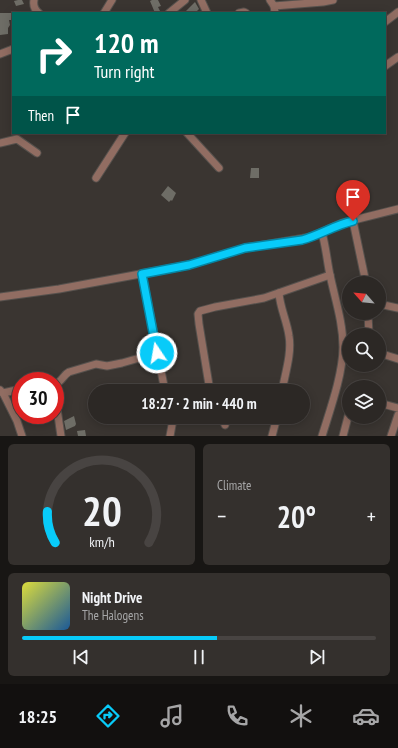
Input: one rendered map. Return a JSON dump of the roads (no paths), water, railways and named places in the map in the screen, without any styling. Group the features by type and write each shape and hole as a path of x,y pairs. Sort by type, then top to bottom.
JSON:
{"street":[{"path":"34,0 34,5 38,12"},
{"path":"105,12 112,0"},
{"path":"171,12 185,0"},
{"path":"201,0 207,12"},
{"path":"270,0 274,10 333,0"},
{"path":"386,21 398,12"},
{"path":"0,54 12,49"},
{"path":"386,65 398,57"},
{"path":"96,178 123,134"},
{"path":"188,134 219,168"},
{"path":"0,143 17,139 37,153"},
{"path":"0,297 59,289 189,265 245,248 302,240 322,233 342,223 398,209"},
{"path":"353,221 365,276"},
{"path":"322,233 342,328"},
{"path":"142,274 164,384"},
{"path":"209,384 198,324 198,314 200,311 264,298 300,284 330,275"},
{"path":"279,293 280,304 289,336 289,352 283,384"},
{"path":"386,305 398,308"},
{"path":"64,376 66,373 96,364 107,366 157,353"},
{"path":"386,355 398,359"},
{"path":"322,436 342,365"},
{"path":"12,391 2,392 17,421 22,436"},
{"path":"386,405 398,408"},
{"path":"391,436 398,415"},
{"path":"59,424 61,436"},
{"path":"170,436 172,424"},
{"path":"272,436 275,424"},
{"path":"343,436 346,424"}]}
